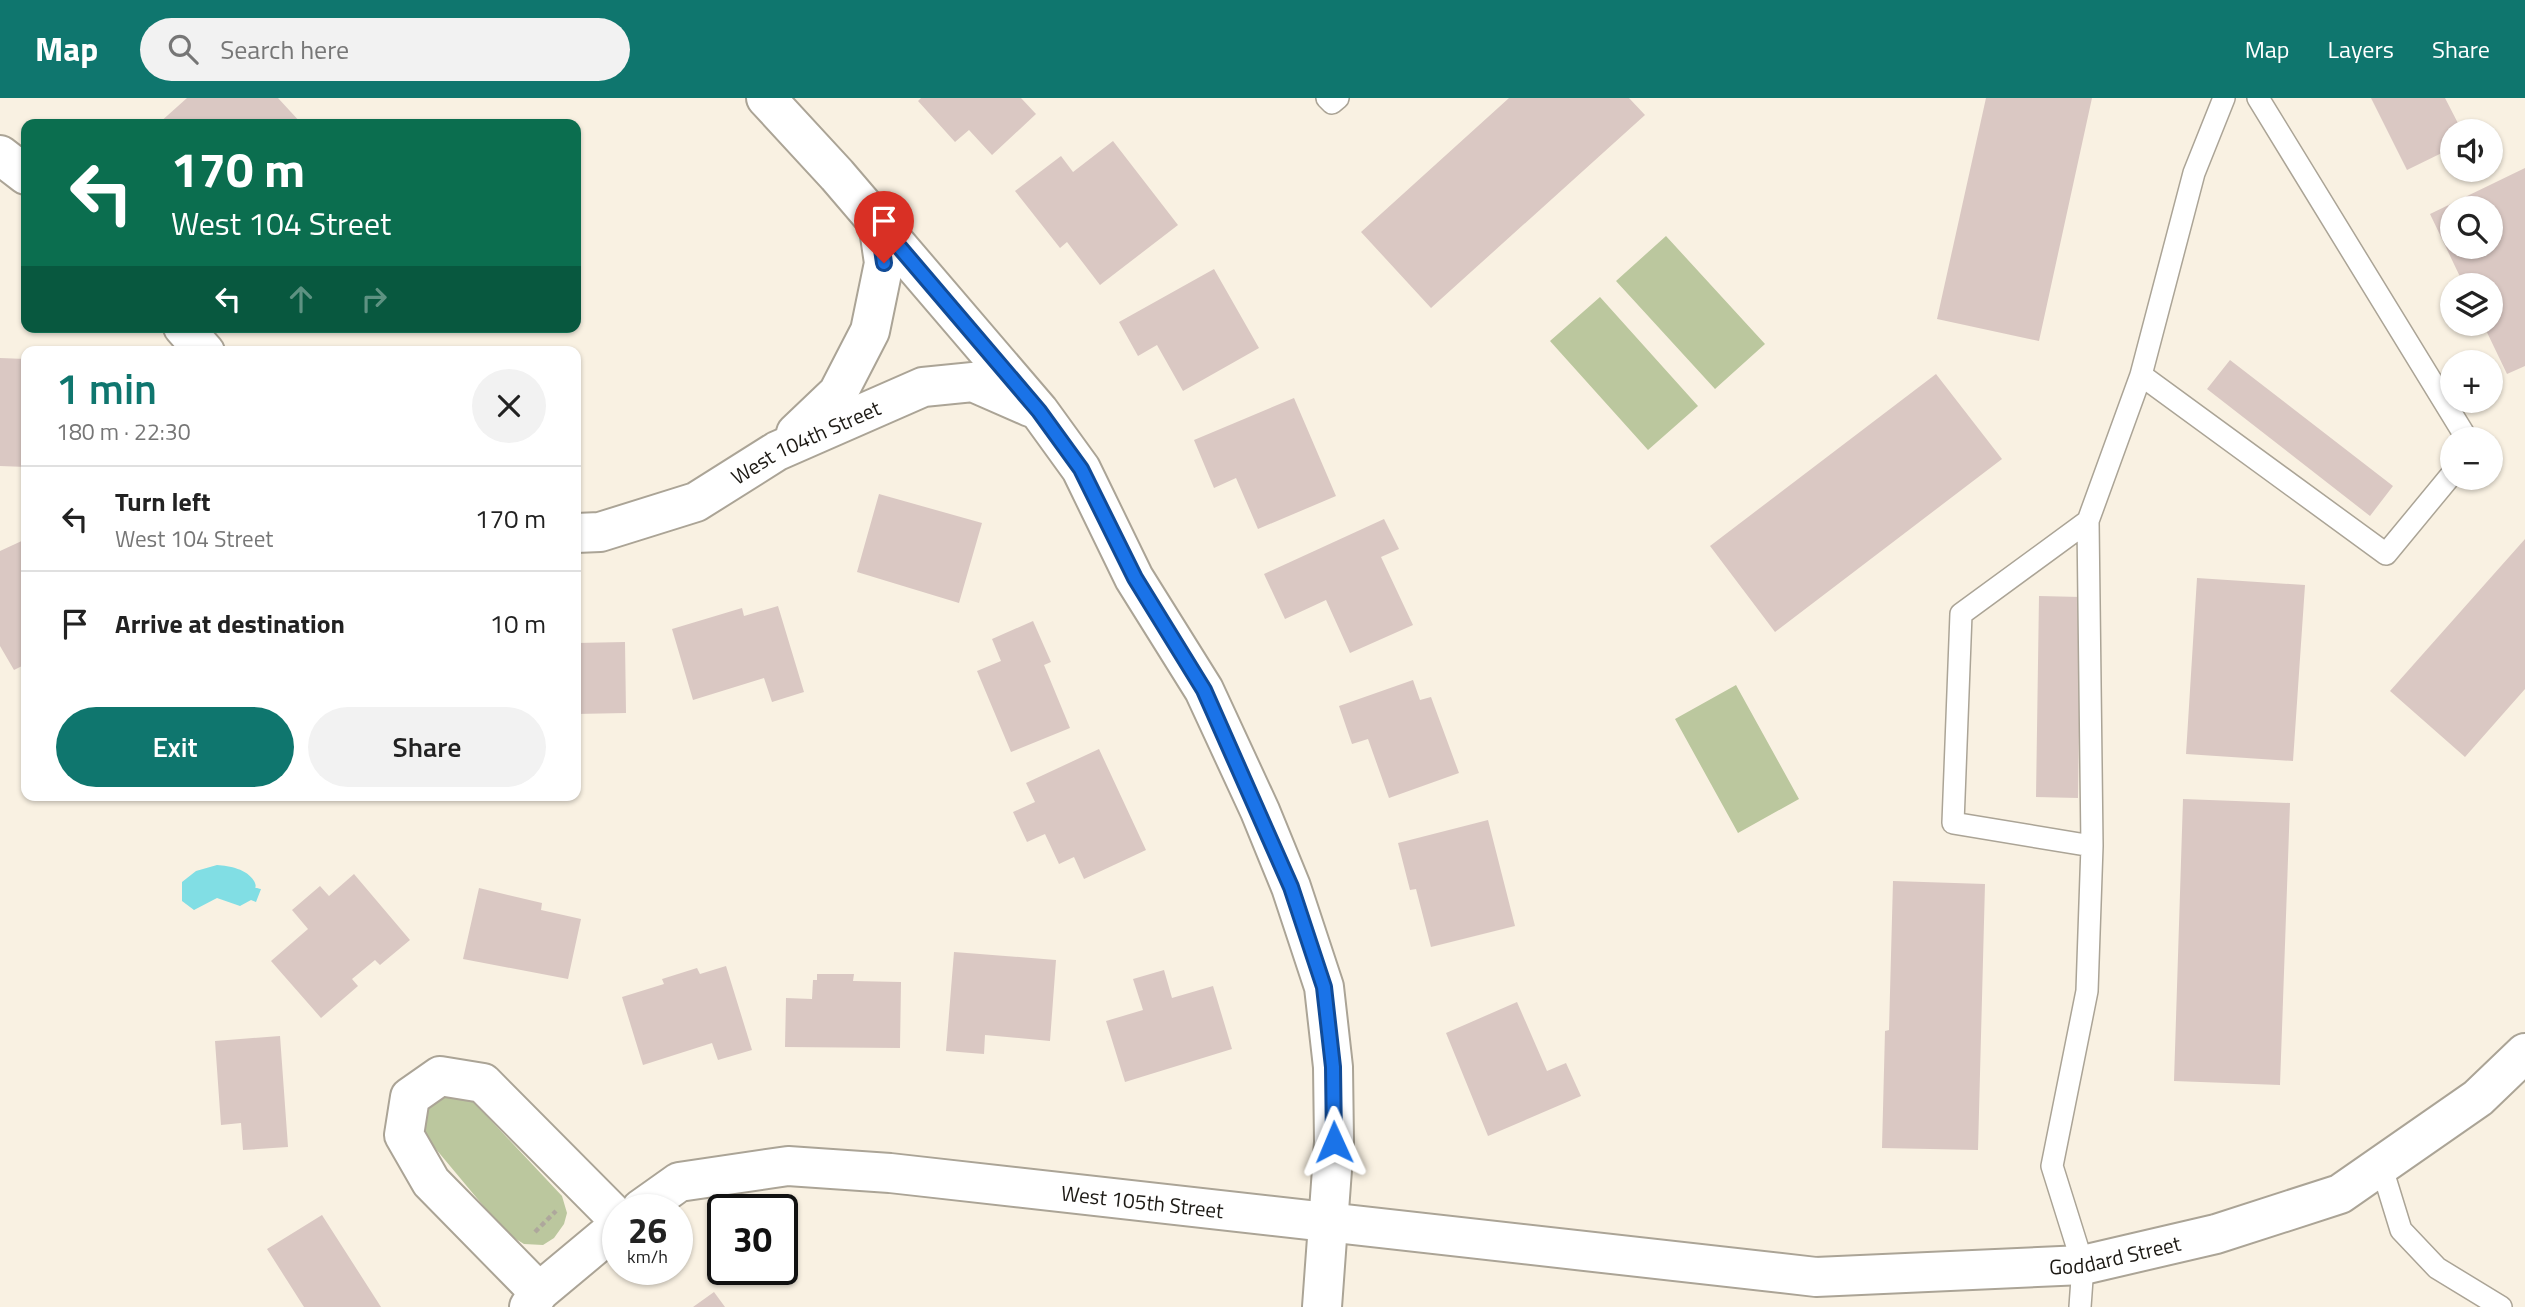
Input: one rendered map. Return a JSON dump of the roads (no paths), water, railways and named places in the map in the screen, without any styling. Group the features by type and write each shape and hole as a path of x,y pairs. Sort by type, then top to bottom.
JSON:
{"street":[{"path":"766,98 878,222 1039,411 1081,469 1135,578 1204,690 1291,887 1324,987 1333,1067 1334,1142 1322,1307"},
{"path":"0,155 21,171"},
{"path":"777,451 838,393 870,331 884,263 878,222"},
{"name":"West 104th Street","path":"581,533 600,532 695,502 777,451 923,387 973,382 1039,411"},
{"name":"Goddard Street","path":"1651,1259 1815,1277 2083,1265 2216,1234 2340,1194 2478,1098 2525,1053"},
{"path":"602,1203 483,1083 440,1076 410,1097 404,1135 431,1182 534,1300 602,1240"},
{"name":"West 105th Street","path":"662,1194 679,1182 788,1166 890,1173 1651,1259"}],"lane":[{"path":"1327,98 1332,103 1338,98"},
{"path":"2080,1307 2083,1265 2052,1166 2087,991 2092,846 2088,522 2141,375 2194,173 2224,98"},
{"path":"2258,98 2460,427"},
{"path":"2141,375 2386,554 2440,489"},
{"path":"2088,522 1961,614 1953,823 2092,846"},
{"path":"2381,1165 2401,1230 2437,1268 2501,1307"}],"water":[{"path":"217,865 238,869 251,877 255,888 261,889 256,902 251,900 240,906 217,898 194,910 182,901 182,882 196,871"}]}
